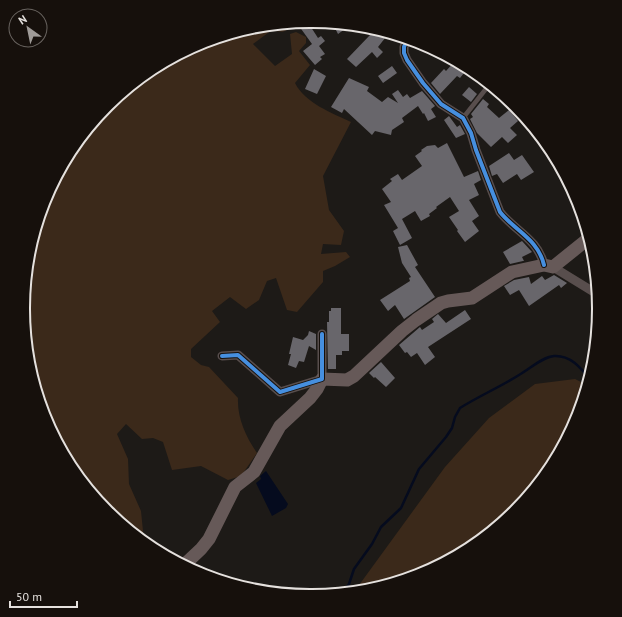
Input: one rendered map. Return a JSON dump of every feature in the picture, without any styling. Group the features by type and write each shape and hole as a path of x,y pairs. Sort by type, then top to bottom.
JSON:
{"main road":[{"path":"189,561 209,539 235,487 254,472 280,426 310,398 322,379 347,380 354,376 402,331 441,304 448,301 472,298 512,272 549,266 583,242"}],"street":[{"path":"405,44 404,53 407,60 423,83 441,104 464,118 472,133 476,150 500,212 506,220 528,238 542,254 549,266 591,291"},
{"path":"222,356 238,355 280,392 322,379 322,334"}],"lane":[{"path":"464,118 486,89"}],"shaded area":[{"path":"287,29 284,31 279,32 273,30"},
{"path":"271,30 253,44 275,66 292,54 290,34 296,32 306,37 306,43 299,51 310,65 295,83 299,90 320,107 351,122 323,176 329,210 344,231 341,245 323,244 321,254 346,252 350,257 323,271 323,282 297,312 287,310 276,278 267,281 259,300 246,309 230,297 212,311 220,322 191,349 191,357 201,365 209,367 238,398 239,413 243,427 257,453 241,476 228,480 201,466 172,470 163,442 153,438 142,439 126,424 117,434 128,459 129,484 141,511 143,533 113,507 88,479 59,433 45,399 33,345 30,308 36,254 45,218 59,184 88,138 113,110 140,86 155,75 204,49 256,33"},
{"path":"575,379 582,382 577,399 563,433 534,479 522,493 496,519 467,542 418,568 359,585 445,467 489,418 535,384"}],"water":[{"path":"266,471 288,504 286,508 272,516 256,483 261,479 260,476"}],"building":[{"path":"312,28 318,38 321,36 325,41 319,46 325,54 320,57 322,59 315,65 303,51 312,44 301,29"},
{"path":"336,29 344,30 338,34"},
{"path":"369,34 385,38 378,47 383,52 377,58 372,52 356,67 347,59 370,35"},
{"path":"392,66 397,73 383,83 378,76"},
{"path":"451,66 464,73 460,78 457,76 440,94 431,83 444,69 446,71"},
{"path":"314,69 326,76 317,94 305,89"},
{"path":"349,78 369,87 367,91 382,102 388,97 398,103 392,94 398,90 403,97 407,94 410,98 422,91 435,106 431,109 436,117 428,121 418,106 402,118 404,122 392,130 391,135 375,131 372,135 344,109 342,113 331,107"},
{"path":"469,87 477,94 471,102 462,95"},
{"path":"483,99 489,104 487,107 499,118 509,110 518,121 510,128 517,135 508,143 502,137 491,147 477,133 470,119 473,117 471,114"},
{"path":"449,116 457,127 460,125 465,134 456,138 444,120"},
{"path":"447,143 464,177 478,171 481,180 474,184 479,195 469,200 479,216 472,221 479,231 465,242 449,217 459,211 450,197 436,207 437,208 429,214 430,216 421,221 415,211 402,219 412,238 400,245 393,231 398,228 384,205 391,202 382,189 392,181 390,179 398,174 402,180 422,166 415,156 422,151 421,150 427,146 435,145 438,148"},
{"path":"509,153 514,160 522,155 534,172 521,180 517,174 503,183 497,174 492,176 489,166"},
{"path":"522,241 532,252 522,257 524,261 510,264 503,252"},
{"path":"407,245 418,265 415,267 435,297 404,319 395,305 388,311 380,300 410,281 409,278 411,277 402,263 398,247"},
{"path":"554,275 567,283 561,288 559,285 529,306 519,290 510,295 504,286 514,280 529,277 531,284 542,276 545,280"},
{"path":"331,308 341,308 341,334 349,334 349,351 342,351 342,355 336,355 336,369 328,369 327,322 329,322 329,311 331,311"},
{"path":"465,310 471,319 428,347 435,357 425,365 417,353 411,357 407,352 405,353 399,345 420,327 422,330 434,322 432,319 438,314 446,323"},
{"path":"309,331 316,334 316,350 309,346 304,362 299,361 296,368 288,365 293,337 303,340 308,335"},
{"path":"381,362 395,378 386,387 369,373"}],"waterway":[{"path":"347,587 354,569 372,544 381,527 401,508 419,469 452,428 455,417 460,408 550,357 565,357 574,362 584,372"}],"cycle path":[{"path":"405,44 404,53 407,60 423,83 441,104 463,118 471,133 500,212 537,248 544,265"},
{"path":"222,356 238,355 280,392 322,379 322,334"}]}
